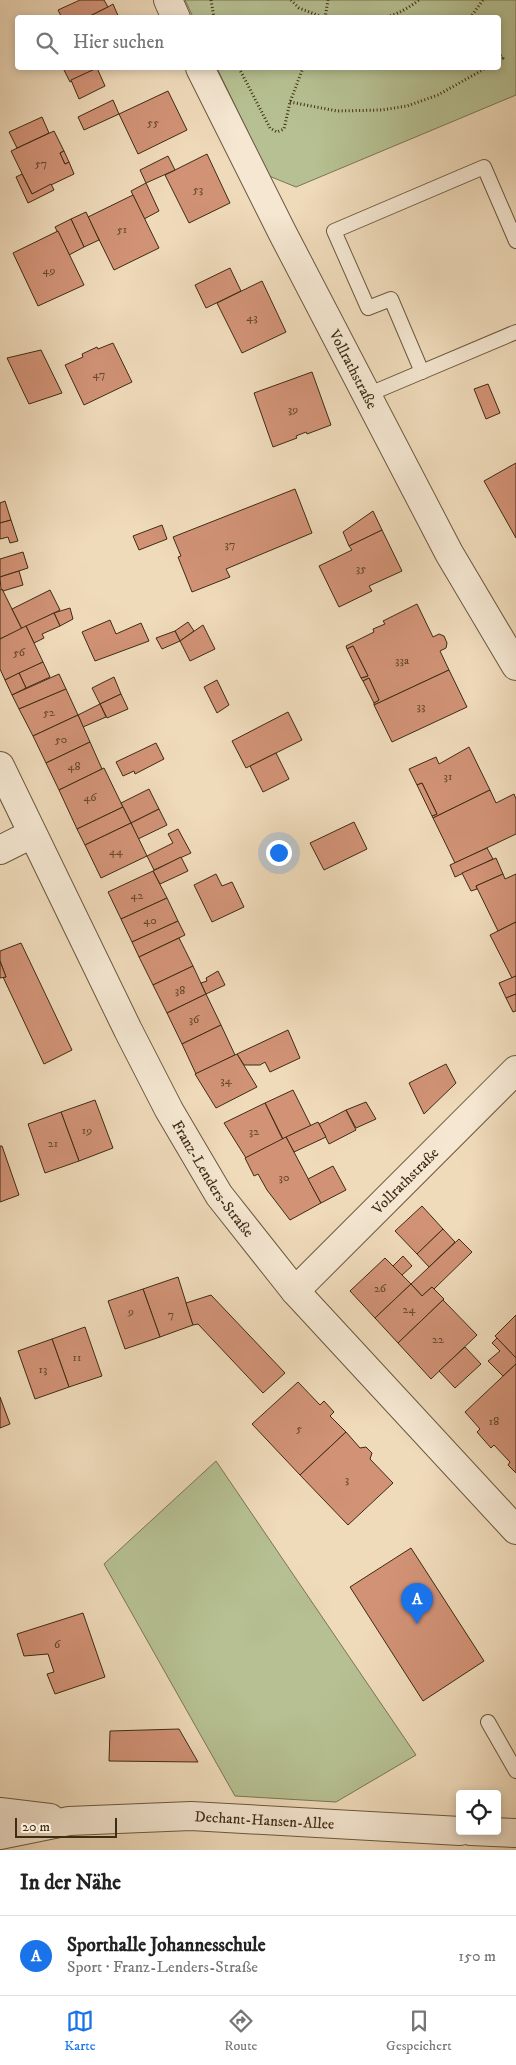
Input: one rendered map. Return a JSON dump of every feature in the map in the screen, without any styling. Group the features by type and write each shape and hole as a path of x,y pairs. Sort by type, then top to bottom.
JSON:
{"street":[{"path":"168,0 175,15"},
{"name":"Vollrathstraße","path":"201,70 282,232 449,553 516,666"},
{"name":"Franz-Lenders-Straße","path":"0,766 128,1030 169,1110 219,1195 295,1291 516,1530"},
{"path":"0,850 32,834"},
{"name":"Vollrathstraße","path":"295,1291 516,1070"},
{"name":"Dechant-Hansen-Allee","path":"0,1812 69,1821"},
{"name":"Dechant-Hansen-Allee","path":"0,1835 69,1821 191,1816 456,1831"},
{"path":"501,1833 516,1834"}],"lane":[{"path":"422,372 391,299 368,308 334,231 484,167 516,241"},
{"path":"367,395 516,332"},
{"path":"488,1722 516,1771"}],"path":[{"path":"211,0 214,15"},
{"path":"290,0 299,8 317,15"},
{"path":"326,15 328,0"},
{"path":"390,15 408,8 419,0"},
{"path":"472,15 483,0"},
{"path":"240,70 270,128 277,132 284,129 290,102 302,70"},
{"path":"290,102 336,111 354,112 406,106 438,95 482,70"}],"green space":[{"path":"185,0 516,0 516,95 296,187 269,176 218,70 501,70 501,15 192,15"},
{"path":"216,1461 416,1755 336,1802 235,1796 104,1564"}],"building":[{"path":"80,0 104,0 108,7 92,15 60,15 58,10"},
{"path":"113,4 118,15 92,15"},
{"path":"64,70 94,70 70,82"},
{"path":"93,70 98,70 105,86 79,99 71,80"},
{"path":"168,91 187,130 138,154 119,114"},
{"path":"113,100 119,114 84,130 78,117"},
{"path":"42,117 49,133 17,148 9,132"},
{"path":"54,131 64,151 60,153 65,164 69,162 74,174 32,194 11,151"},
{"path":"64,151 69,162 65,164 60,153"},
{"path":"207,154 230,203 189,223 165,175"},
{"path":"168,156 175,170 146,183 140,170"},
{"path":"22,174 32,194 51,184 54,190 28,203 16,177"},
{"path":"146,183 159,211 144,219 131,191"},
{"path":"133,195 159,248 114,270 88,217"},
{"path":"86,212 99,240 84,247 71,219"},
{"path":"71,219 84,247 69,255 55,227"},
{"path":"58,231 84,285 38,306 13,253"},
{"path":"230,268 241,291 206,308 195,285"},
{"path":"262,281 286,332 242,353 217,303"},
{"path":"113,343 132,382 84,405 65,365 83,357 82,354 97,347 98,349"},
{"path":"41,350 62,393 29,404 7,358"},
{"path":"312,372 331,425 307,434 306,432 296,436 297,438 273,447 254,393"},
{"path":"488,384 500,413 486,419 474,389"},
{"path":"516,463 516,538 484,481"},
{"path":"295,489 312,533 226,569 230,577 192,592 178,557 181,556 173,537"},
{"path":"5,501 11,520 0,523 0,503"},
{"path":"373,511 382,530 349,546 343,532"},
{"path":"11,520 18,541 10,543 8,537 0,539 0,523"},
{"path":"162,525 167,539 139,550 133,536"},
{"path":"382,530 402,571 369,586 372,591 339,607 319,566 352,550 349,546"},
{"path":"23,552 28,568 0,577 0,559"},
{"path":"19,571 23,585 1,590 0,577"},
{"path":"2,589 22,629 0,639 0,590"},
{"path":"50,590 60,610 22,629 12,609"},
{"path":"417,604 433,637 439,634 444,636 447,643 446,648 440,651 449,670 374,705 379,700 369,678 363,681 361,678 368,676 353,646 347,649 346,646 374,632 373,629 385,624 383,621"},
{"path":"70,608 73,619 60,626 54,613"},
{"path":"54,613 60,626 42,634 44,638 34,643 26,626"},
{"path":"110,620 116,634 141,623 149,641 95,661 82,632"},
{"path":"188,622 194,631 180,641 175,631"},
{"path":"203,625 215,649 190,661 180,641"},
{"path":"26,626 43,662 5,680 0,669 0,639"},
{"path":"175,631 180,641 162,649 156,638"},
{"path":"353,646 368,676 361,678 347,649"},
{"path":"43,662 50,677 26,688 19,673"},
{"path":"449,670 467,707 392,742 374,705"},
{"path":"19,673 26,688 12,695 5,680"},
{"path":"59,674 66,689 19,709 12,695"},
{"path":"114,677 121,694 100,704 92,688"},
{"path":"369,678 379,700 374,703 363,681"},
{"path":"217,680 229,705 217,713 204,687"},
{"path":"66,689 78,715 33,736 19,709"},
{"path":"121,694 128,709 107,718 100,704"},
{"path":"100,704 106,717 83,727 78,715"},
{"path":"288,712 302,740 246,768 232,741"},
{"path":"78,715 90,742 46,763 33,736"},
{"path":"90,742 102,769 59,790 46,763"},
{"path":"156,743 164,759 135,774 134,771 123,776 116,762"},
{"path":"469,747 490,790 433,818 432,816 437,814 422,783 417,785 409,769 436,757 439,764"},
{"path":"276,753 289,779 263,792 250,766"},
{"path":"104,768 123,807 77,829 59,790"},
{"path":"422,783 437,814 432,816 417,785"},
{"path":"149,789 159,809 131,823 121,803"},
{"path":"490,790 496,803 514,794 516,799 516,834 455,863 433,818"},
{"path":"123,807 131,823 85,845 77,829"},
{"path":"159,809 167,825 138,839 131,823"},
{"path":"354,822 367,849 324,870 310,843"},
{"path":"131,823 147,856 101,878 85,845"},
{"path":"178,829 191,853 154,870 147,856 173,843 168,834"},
{"path":"487,848 493,859 455,877 450,865"},
{"path":"181,857 188,871 160,884 153,871"},
{"path":"496,858 503,874 476,886 477,889 471,891 462,873"},
{"path":"153,871 167,898 121,919 108,892"},
{"path":"216,874 222,886 232,882 244,907 212,922 194,885"},
{"path":"503,874 505,879 516,874 516,922 498,931 476,886"},
{"path":"167,898 178,921 132,942 121,919"},
{"path":"178,921 185,935 139,957 132,942"},
{"path":"516,922 516,976 512,978 490,935"},
{"path":"179,938 193,966 153,985 139,957"},
{"path":"21,943 72,1050 44,1064 3,977 6,977 0,961 0,951"},
{"path":"0,961 6,977 0,978"},
{"path":"193,966 206,994 167,1013 153,985"},
{"path":"218,971 225,985 206,994 201,983 207,981 206,978"},
{"path":"516,976 516,994 506,998 499,983"},
{"path":"206,994 221,1025 182,1044 167,1013"},
{"path":"516,994 516,1011 513,1012 506,998"},
{"path":"221,1025 235,1055 196,1074 182,1044"},
{"path":"288,1030 300,1058 270,1072 265,1062 260,1065 244,1065 237,1054"},
{"path":"237,1054 257,1087 216,1108 195,1074"},
{"path":"446,1064 456,1083 424,1114 409,1083"},
{"path":"293,1090 311,1126 283,1139 265,1103"},
{"path":"95,1100 113,1148 79,1161 61,1112"},
{"path":"366,1102 376,1119 356,1128 346,1110"},
{"path":"265,1103 283,1140 246,1158 224,1123"},
{"path":"346,1110 356,1130 329,1144 319,1124"},
{"path":"61,1112 79,1161 45,1173 28,1124"},
{"path":"318,1122 326,1137 294,1152 286,1137"},
{"path":"286,1137 321,1203 290,1220 267,1190 258,1174 254,1176 245,1158"},
{"path":"0,1146 2,1146 19,1195 0,1202"},
{"path":"333,1166 346,1190 321,1203 308,1179"},
{"path":"422,1206 443,1229 417,1254 395,1231"},
{"path":"443,1229 455,1242 429,1267 417,1254"},
{"path":"459,1239 472,1252 434,1289 432,1287 422,1296 411,1284"},
{"path":"403,1256 412,1266 402,1275 393,1266"},
{"path":"385,1258 411,1284 375,1318 350,1291"},
{"path":"178,1277 193,1325 160,1337 143,1289"},
{"path":"411,1284 422,1296 432,1287 444,1299 398,1343 375,1318"},
{"path":"143,1289 160,1337 125,1349 108,1301"},
{"path":"211,1295 285,1373 263,1393 198,1324 193,1325 186,1303"},
{"path":"443,1300 477,1335 431,1379 398,1343"},
{"path":"516,1315 516,1358 495,1336"},
{"path":"85,1327 102,1376 69,1387 52,1339"},
{"path":"497,1338 516,1358 516,1364 503,1376 488,1361 500,1351 492,1343"},
{"path":"52,1339 69,1387 35,1399 18,1351"},
{"path":"465,1347 481,1364 455,1388 439,1371"},
{"path":"516,1364 516,1473 508,1465 510,1462 494,1445 491,1448 477,1432 480,1429 465,1412"},
{"path":"298,1382 320,1405 324,1401 334,1412 330,1416 346,1432 300,1475 252,1424"},
{"path":"0,1397 10,1424 0,1428"},
{"path":"346,1432 360,1448 366,1447 372,1453 370,1459 393,1483 348,1525 300,1475"},
{"path":"411,1548 484,1661 423,1701 350,1587"},
{"path":"83,1613 105,1677 55,1694 47,1674 54,1672 48,1654 24,1656 17,1634"},
{"path":"179,1729 198,1762 109,1761 110,1731"}],"place":[{"name":"Sporthalle Johannesschule","path":"417,1624"}]}
